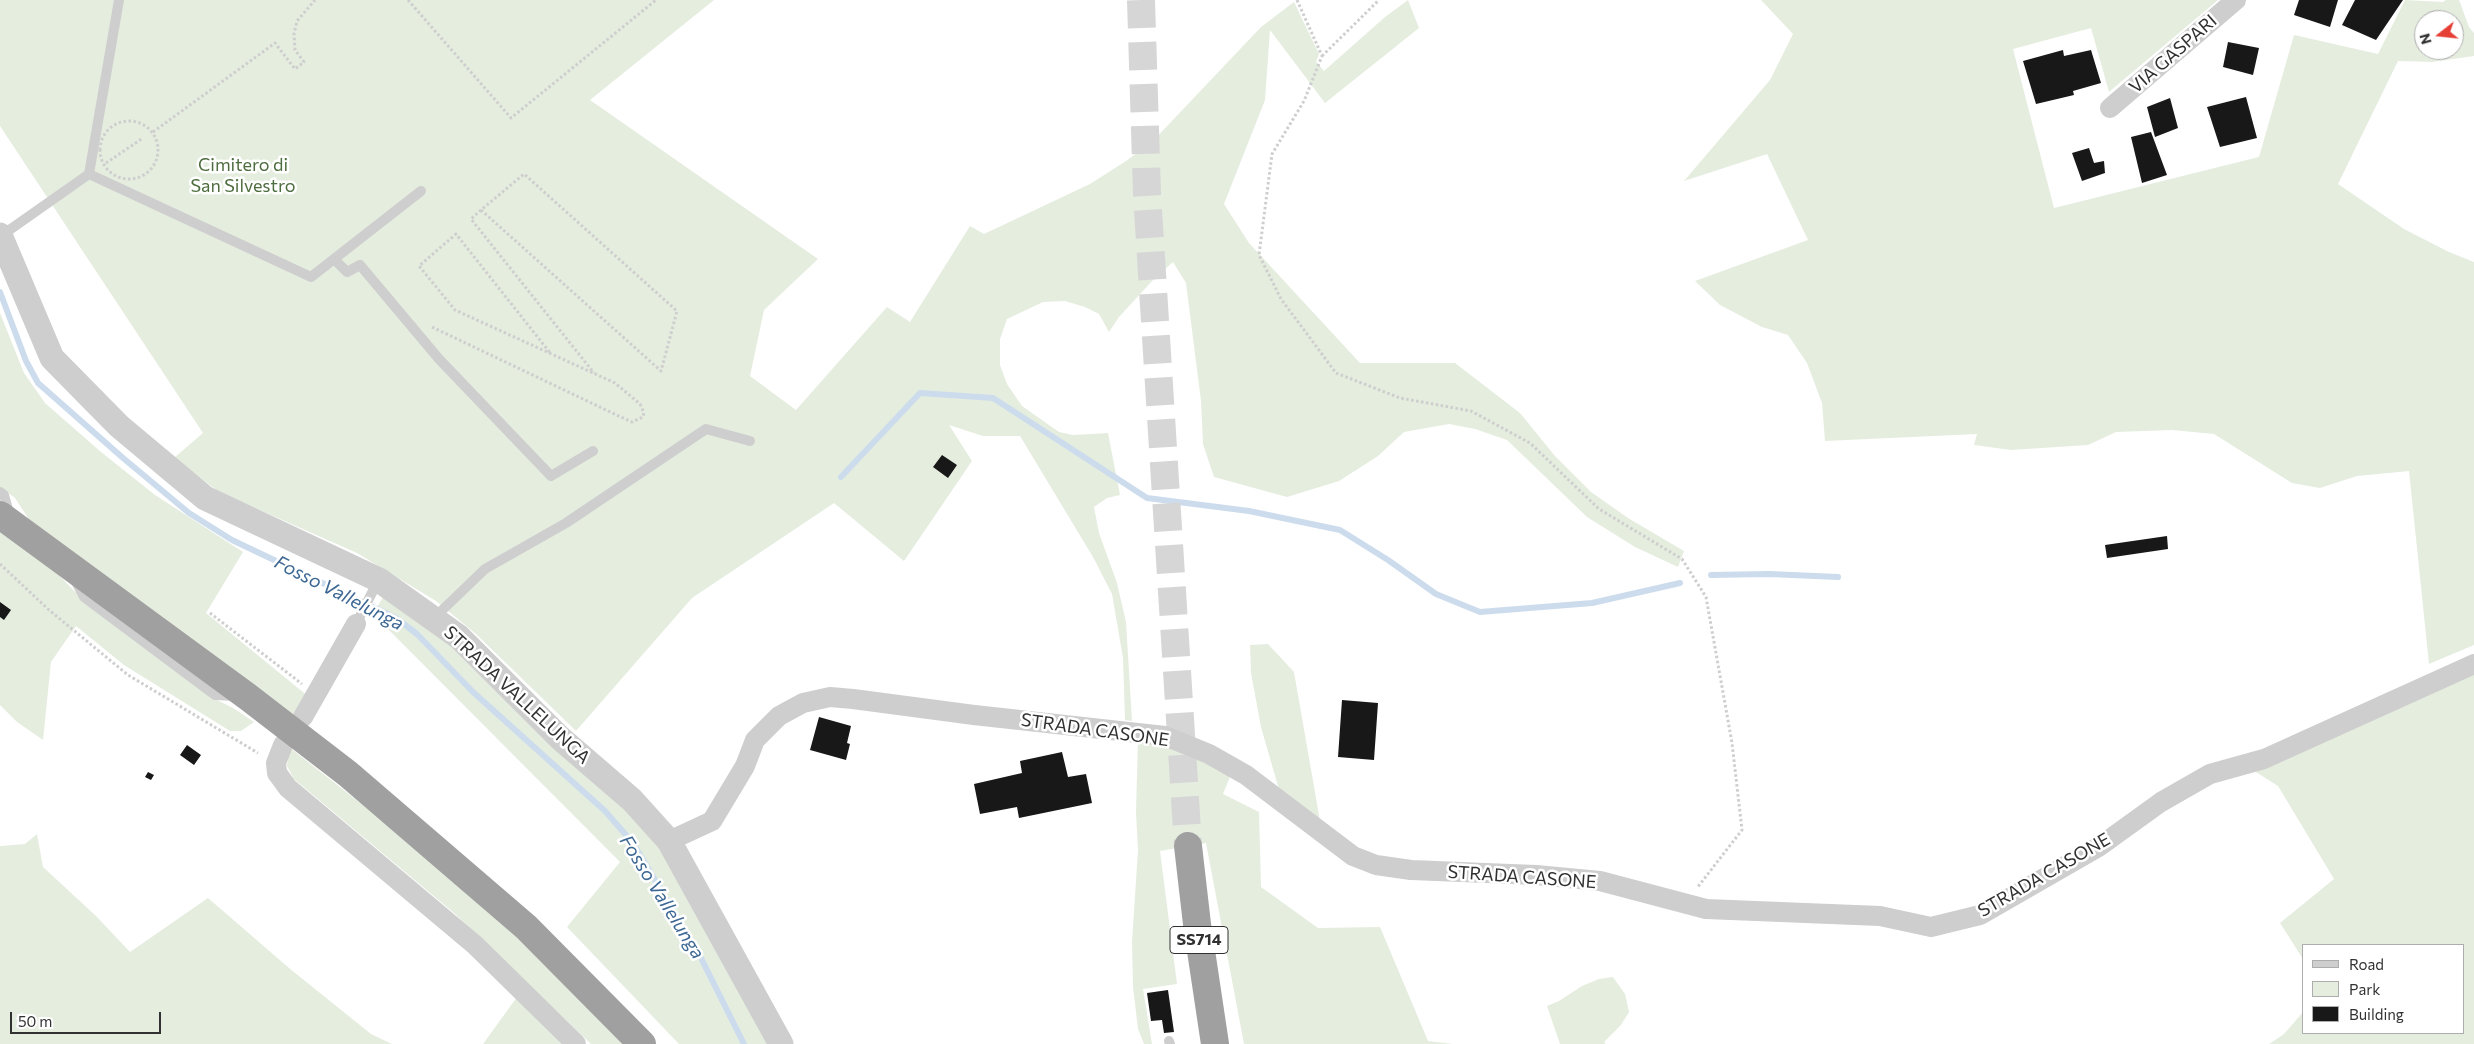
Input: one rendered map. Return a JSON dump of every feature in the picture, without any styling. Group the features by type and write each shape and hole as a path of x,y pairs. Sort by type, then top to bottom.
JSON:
{"highway":[{"path":"6,519 248,697 348,774 452,861 526,928 642,1044"},
{"name":"SS714","path":"1188,846 1205,987 1215,1044"}],"street":[{"name":"VIA GASPARI","path":"2110,108 2236,0"},
{"name":"STRADA VALLELUNGA","path":"0,235 52,358 119,426 206,498 379,580 459,637 560,738 632,800 669,841 781,1044"},
{"path":"303,717 356,624"},
{"name":"STRADA CASONE","path":"669,841 712,821 746,766 754,740 778,716 803,703 830,697 1165,736 1209,754 1246,775 1353,856 1376,865 1411,870 1536,875 1600,881 1685,904 1715,910 1880,916 1931,927 1980,915 2100,846 2161,802 2210,774 2264,760 2474,664"},
{"path":"283,745 276,763 277,773 288,788 475,945 576,1044"}],"lane":[{"path":"0,235 89,174 119,0"},
{"path":"89,174 311,277 422,191"},
{"path":"334,259 346,272 360,265 439,359 551,476 593,451"},
{"path":"433,619 485,569 566,523 706,429 750,441"},
{"path":"0,492 4,495 6,519"},
{"path":"356,624 379,580"}],"path":[{"path":"153,132 275,43 295,69 304,62 295,50 297,21 315,0"},
{"path":"408,0 511,118 656,0"},
{"path":"1297,0 1322,56"},
{"path":"1379,0 1322,56 1304,101 1272,154 1259,254 1281,299 1336,373 1400,398 1471,411 1530,443 1599,509 1682,559 1706,597 1732,742 1742,830 1685,904"},
{"path":"121,121 139,122 153,132 158,148 154,165 149,172 141,176 124,179 116,176 104,164 100,147 106,131 113,125 121,121"},
{"path":"89,174 143,138"},
{"path":"481,210 661,370 677,311 524,174 481,210 471,219 594,373"},
{"path":"414,330 424,323 632,422 643,417 643,408 637,400 616,383 551,354 455,310 419,266 456,234 551,354"},
{"path":"0,564 49,610 128,675 255,752"},
{"path":"210,614 316,694"}],"green space":[{"name":"Cimitero di San Silvestro","path":"0,0 714,0 590,100 818,259 764,310 750,376 796,410 887,307 910,322 970,226 984,234 1090,184 1126,161 1152,142 1261,27 1294,2 1319,54 1316,62 1324,71 1385,17 1408,0 1419,28 1325,103 1270,30 1265,100 1224,204 1249,243 1360,363 1455,363 1520,413 1555,456 1591,492 1628,518 1684,551 1678,567 1635,547 1587,517 1507,440 1475,429 1449,424 1404,432 1378,456 1339,481 1287,497 1214,477 1203,444 1201,401 1186,283 1173,262 1153,280 1119,317 1109,332 1099,314 1085,307 1065,301 1043,302 1007,319 1000,339 1000,365 1007,384 1022,406 1059,432 1073,435 1108,433 1120,495 1107,498 1094,507 1099,533 1117,583 1126,622 1132,721 1125,720 1123,658 1112,594 1093,557 1020,436 983,436 949,425 972,461 904,561 834,503 692,598 576,731 476,634 436,601 357,553 219,492 174,458 203,433 0,126"},
{"path":"1761,0 2218,0 2109,92 2091,28 2013,49 2054,208 2259,157 2294,35 2378,54 2405,0 2443,2 2446,0 2459,0 2463,10 2414,10 2414,60 2446,60 2432,62 2398,61 2338,184 2404,229 2449,252 2474,262 2474,645 2429,664 2409,471 2357,476 2320,488 2292,483 2214,434 2172,430 2116,432 2088,445 2011,450 1974,445 1977,434 1825,441 1822,403 1807,363 1788,335 1762,327 1720,305 1695,281 1808,240 1767,154 1684,181 1770,80 1793,34"},
{"path":"2464,14 2469,27 2474,33 2474,56 2464,57"},
{"path":"0,313 24,373 45,403 101,452 155,495 243,552 206,613 309,697 297,719 30,521 15,498 0,487"},
{"path":"0,531 52,568 82,599 213,698 254,722 241,731 230,731 124,665 76,626 51,662 43,740 17,722 0,705"},
{"path":"386,592 450,642 659,839 774,1044 679,1044 567,927 620,862 373,614"},
{"path":"1268,644 1294,672 1320,821 1280,793 1261,727 1251,673 1250,645"},
{"path":"2474,674 2474,1044 2269,1044 2284,1034 2302,1013 2302,1034 2464,1034 2464,944 2302,944 2302,957 2280,923 2334,879 2278,786 2248,767"},
{"path":"1138,737 1172,742 1232,772 1223,794 1259,812 1261,887 1318,928 1380,927 1428,1041 1453,1044 1244,1044 1206,843 1160,851 1177,984 1143,989 1152,1044 1144,1044 1138,1029 1133,987 1132,942 1138,850 1136,813"},
{"path":"289,747 420,850 527,945 624,1044 591,1044 454,913 294,779 287,766"},
{"path":"37,834 43,867 96,916 130,952 208,898 289,968 371,1034 392,1044 0,1044 0,846 25,844"},
{"path":"1613,977 1625,994 1629,1012 1621,1025 1604,1042 1606,1044 1560,1044 1547,1006 1559,1001 1582,986 1599,979"},
{"path":"517,997 566,1044 483,1044"}],"building":[{"path":"2299,0 2338,0 2330,27 2294,15"},
{"path":"2355,0 2403,0 2376,40 2342,25"},
{"path":"2228,42 2259,48 2253,75 2223,67"},
{"path":"2063,50 2064,56 2091,50 2101,83 2073,91 2074,95 2036,104 2023,61"},
{"path":"2246,97 2257,138 2220,147 2207,107"},
{"path":"2170,98 2178,128 2155,137 2147,107"},
{"path":"2151,132 2167,175 2142,183 2131,137"},
{"path":"2089,148 2094,163 2104,161 2105,173 2082,181 2072,153"},
{"path":"942,455 957,465 948,478 933,467"},
{"path":"2167,536 2168,549 2107,558 2105,545"},
{"path":"0,602 11,610 4,620 0,617"},
{"path":"1342,700 1378,703 1374,760 1338,757"},
{"path":"819,717 851,726 847,743 850,744 846,760 810,750"},
{"path":"187,745 201,755 194,765 180,755"},
{"path":"1062,752 1068,777 1086,774 1092,803 1019,818 1017,807 980,814 974,784 1022,773 1020,761"},
{"path":"148,772 154,775 151,780 145,777"},
{"path":"1168,990 1174,1032 1164,1033 1162,1020 1151,1021 1147,993"}],"waterway":[{"name":"Fosso Vallelunga","path":"0,292 26,361 38,383 123,458 189,513 232,540 396,618 417,634 473,692 605,811 633,843 700,956 744,1044"},
{"path":"841,477 920,393 993,398 1147,498 1249,511 1340,530 1388,560 1436,594 1480,612 1592,603 1680,583"},
{"path":"1711,575 1769,574 1838,577"}],"tunnel":[{"path":"1141,0 1147,194 1188,846"}]}
